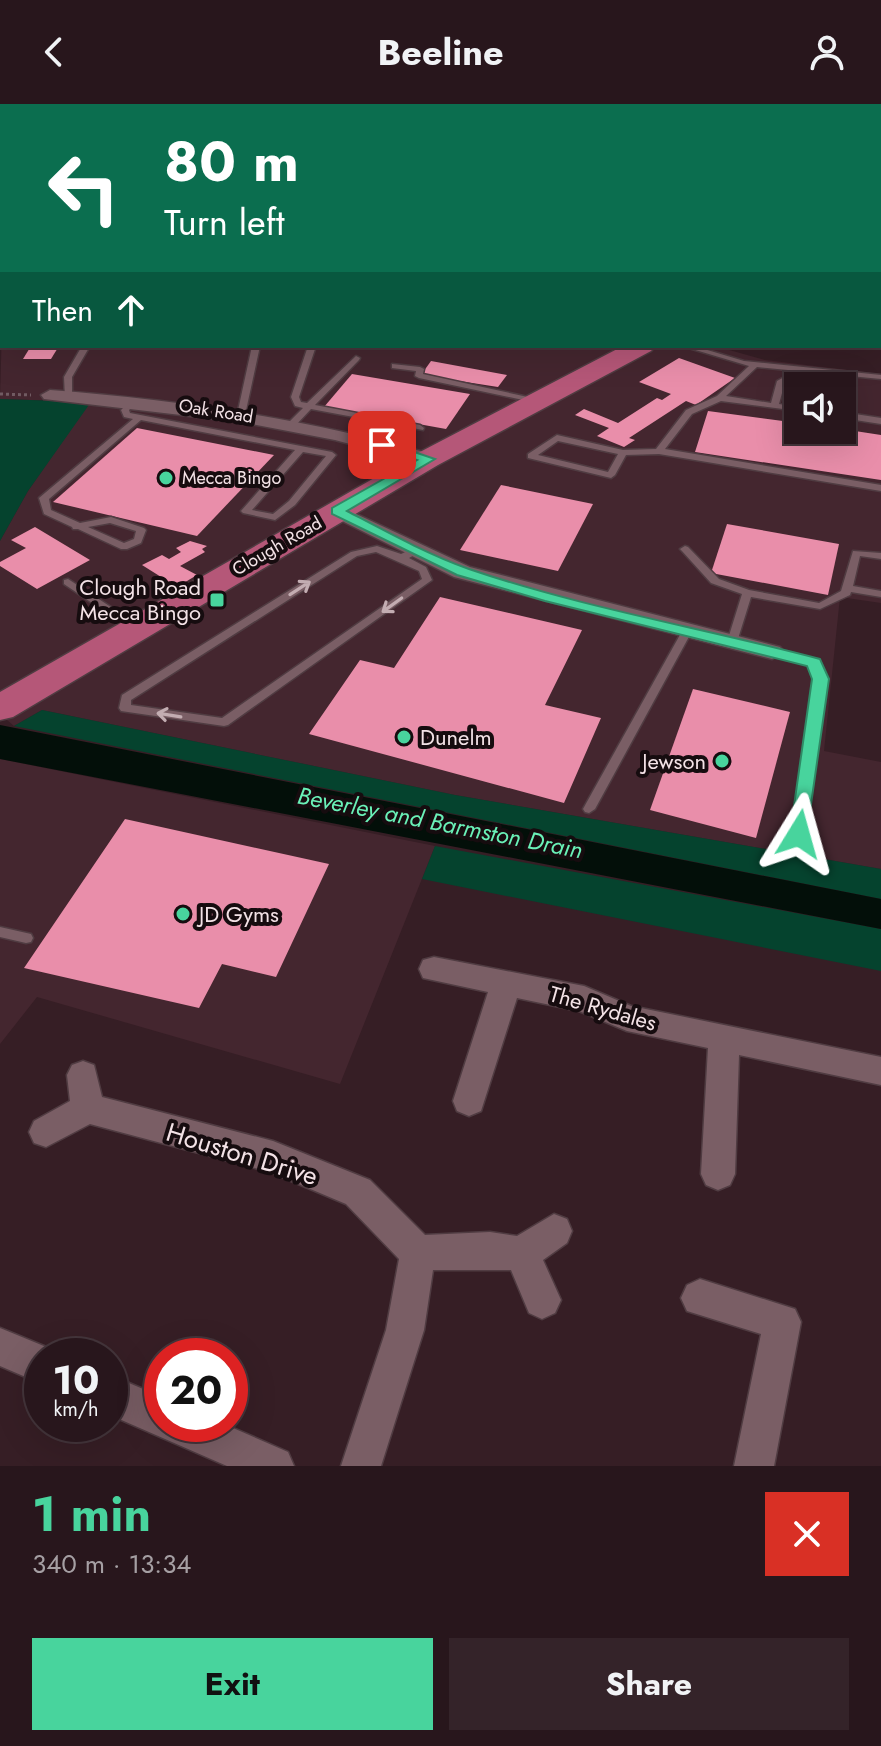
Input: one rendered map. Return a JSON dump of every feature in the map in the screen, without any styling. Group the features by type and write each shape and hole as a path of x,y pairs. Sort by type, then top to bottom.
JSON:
{"main road":[{"name":"Clough Road","path":"0,707 428,459 638,348"}],"street":[{"name":"Oak Road","path":"59,396 137,409 241,415 359,438 428,459"},
{"path":"337,511 408,555 686,633 772,652"},
{"name":"The Rydales","path":"434,969 584,999 627,1018 881,1071"},
{"path":"469,1101 506,983"},
{"path":"718,1174 724,1038"},
{"name":"Houston Drive","path":"46,1132 85,1092 273,1157 358,1192 418,1253"},
{"path":"361,1466 405,1330 418,1253 490,1250 522,1254 554,1231"},
{"path":"522,1254 542,1300"},
{"path":"700,1298 782,1322 754,1466"},
{"path":"0,1347 24,1357"},
{"path":"219,1442 274,1466"}],"lane":[{"path":"59,396 85,348"},
{"path":"241,415 256,348"},
{"path":"311,348 295,397 298,404 420,428"},
{"path":"694,348 756,363 881,377"},
{"path":"286,446 309,407 356,358"},
{"path":"659,451 689,412 720,398 756,363"},
{"path":"395,366 420,369 419,376 537,401"},
{"path":"774,406 784,379"},
{"path":"720,398 784,407"},
{"path":"76,527 111,520 141,530 138,541 124,547 76,527 47,512 44,498 137,409 332,455 292,503 275,517 246,511 301,449"},
{"path":"856,417 881,421"},
{"path":"623,453 611,475 531,456 557,438 623,453 659,451 881,488"},
{"path":"377,549 408,555 423,569 427,580 224,722 125,708 126,698 354,554 377,549"},
{"path":"685,549 715,581 747,593 820,606 846,593 856,553 881,556"},
{"path":"68,582 136,628"},
{"path":"848,588 881,594"},
{"path":"732,642 747,593"},
{"path":"589,809 686,633"},
{"path":"772,652 814,662 820,679 799,834"},
{"path":"0,932 26,938"}],"path":[{"path":"0,394 59,396"}],"shaded area":[{"path":"1,348 722,348 765,360 881,374 881,603 840,597 824,751 881,762 881,869 455,795 42,710 14,726 0,714 0,541 28,491 90,402 0,399"},
{"path":"0,759 435,846 340,1084 37,997 0,1044"}],"green space":[{"path":"0,399 91,402 28,491 0,541"},
{"path":"42,710 455,795 881,869 881,899 14,726"},
{"path":"435,846 881,929 881,971 422,879"}],"water":[{"name":"Beverley and Barmston Drain","path":"0,725 881,899 881,929 0,759"}],"building":[{"path":"30,348 58,348 51,359 23,359"},
{"path":"121,348 163,348 162,350"},
{"path":"679,358 735,378 696,405 686,401 629,438 635,440 624,447 597,436 609,428 575,415 584,409 618,423 657,398 662,400 671,394 639,382"},
{"path":"431,361 507,375 498,387 421,375"},
{"path":"352,374 470,394 446,429 324,407"},
{"path":"708,411 784,421 784,444 856,444 856,431 881,435 881,480 695,452"},
{"name":"Mecca Bingo","path":"137,428 274,455 197,536 53,502"},
{"path":"501,485 593,504 558,571 460,550"},
{"path":"727,524 839,544 828,595 711,573"},
{"path":"35,527 90,560 37,589 0,566 0,562 26,548 11,540"},
{"path":"190,541 207,546 202,549 205,552 180,566 197,575 177,587 142,565 162,555 169,559 181,552 176,548"},
{"path":"440,597 582,630 545,705 601,718 564,803 309,734 360,660 394,668"},
{"name":"Jewson","path":"693,689 790,712 756,838 650,810"},
{"name":"JD Gyms","path":"125,819 329,864 276,977 222,964 199,1008 24,968"}],"place":[{"name":"Mecca Bingo","path":"166,478"},
{"name":"Clough Road Mecca Bingo","path":"217,600"},
{"name":"Dunelm","path":"404,737"},
{"name":"Jewson","path":"722,761"},
{"name":"JD Gyms","path":"183,914"}],"route":[{"path":"382,445 428,459 337,511 403,546 462,572 550,598 814,662 820,679 799,834"}]}
